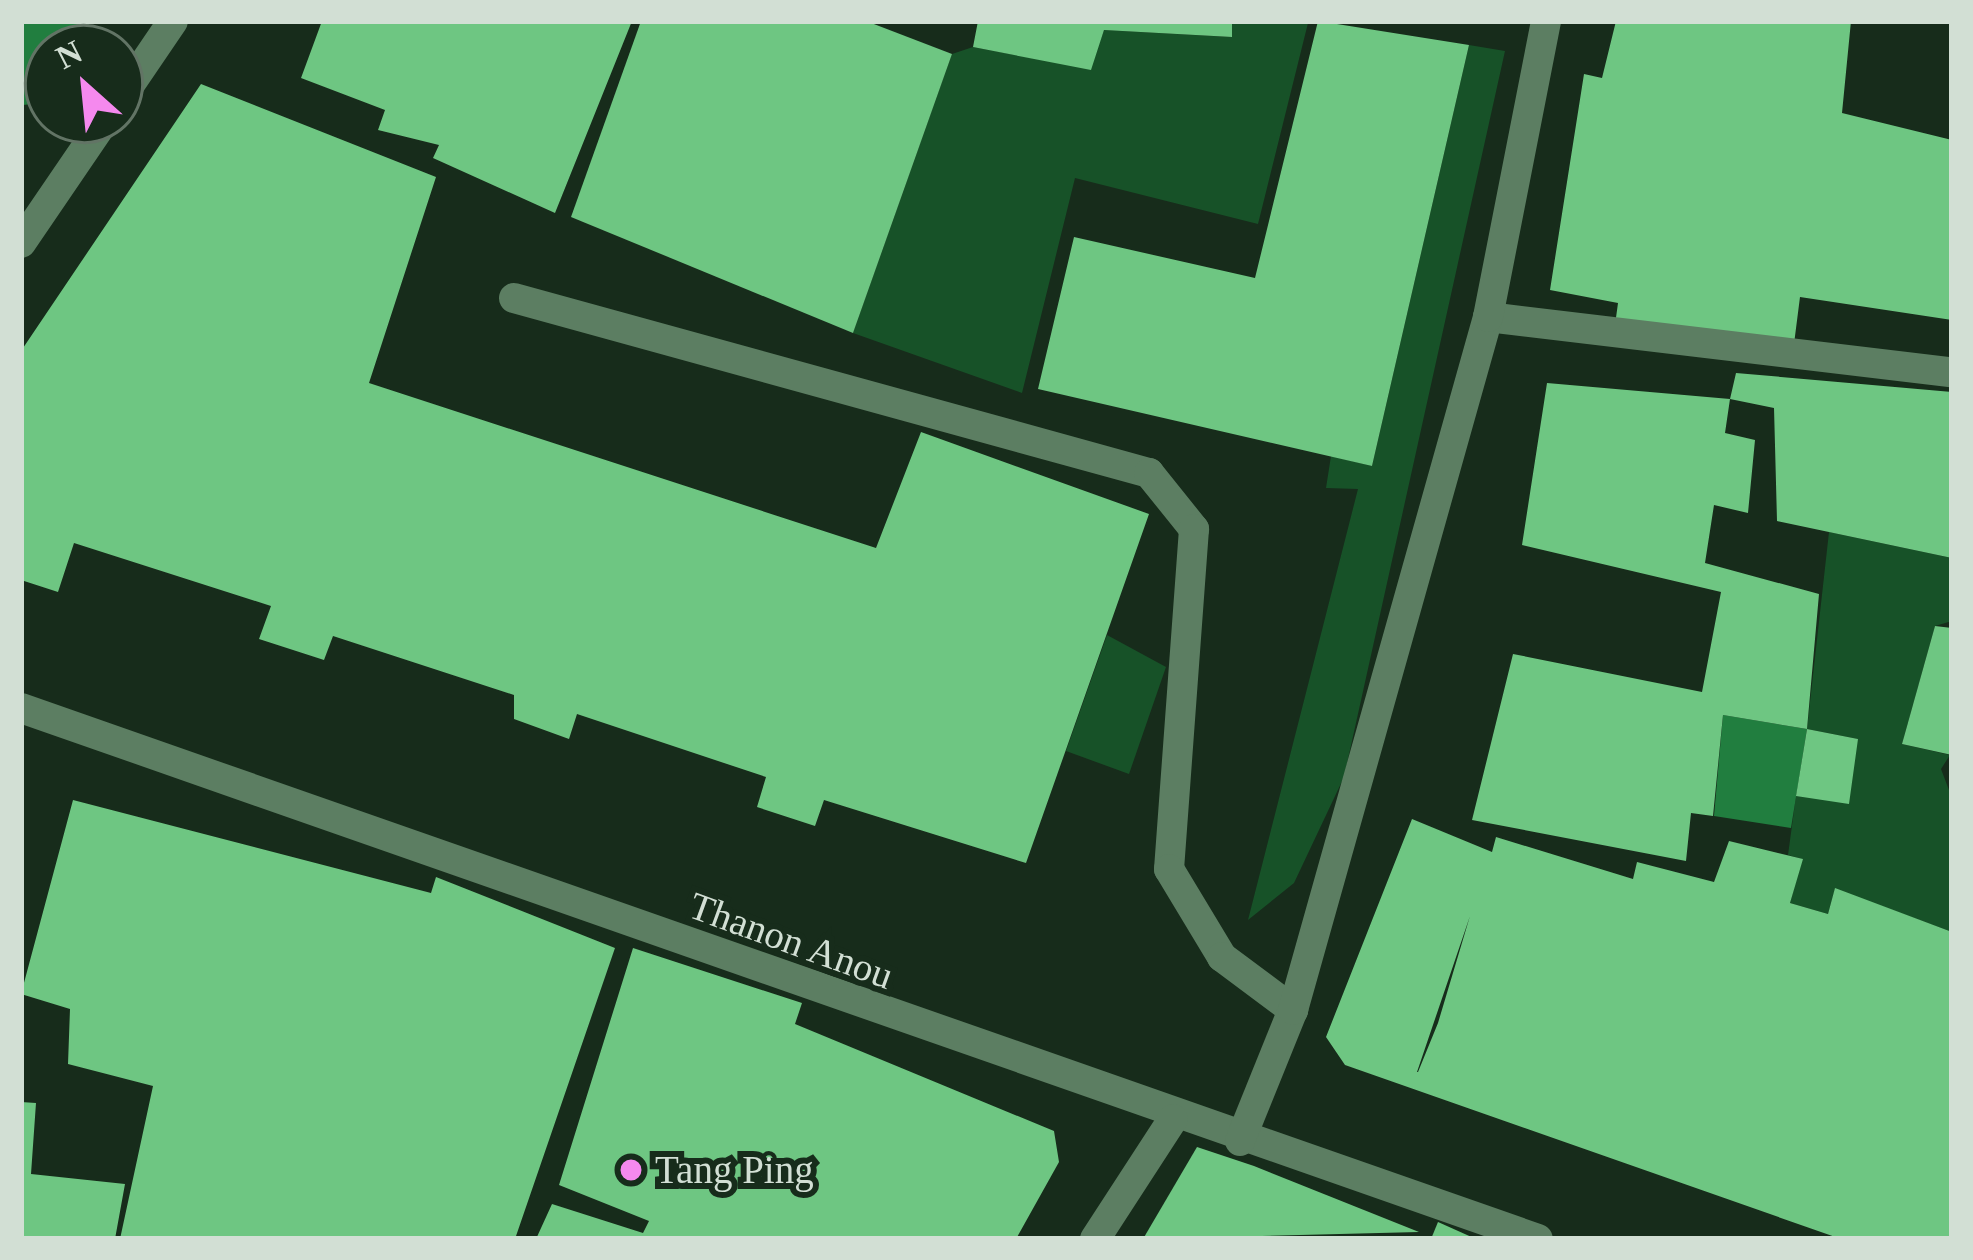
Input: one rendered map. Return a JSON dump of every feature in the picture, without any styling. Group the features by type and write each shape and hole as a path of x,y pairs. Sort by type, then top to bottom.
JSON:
{"street":[{"path":"144,64 173,21"},
{"path":"1240,1141 1293,1010 1487,317 1546,21"},
{"path":"21,243 89,144"},
{"path":"514,298 1149,473 1194,529 1169,869 1222,957 1293,1010"},
{"path":"1487,317 1952,372"},
{"name":"Thanon Anou","path":"21,708 1173,1118 1538,1239"},
{"path":"1096,1239 1173,1118"}],"shaded area":[{"path":"1232,21 1308,23 1258,224 1075,178 1022,393 853,333 952,54 973,47 1090,69 1104,30 1231,37"},
{"path":"1469,45 1505,51 1344,777 1294,883 1248,920 1358,489 1326,488 1331,456 1372,466"},
{"path":"1829,532 1952,558 1952,621 1935,626 1902,744 1950,755 1941,769 1952,798 1952,932 1835,889 1828,914 1790,903 1802,859 1788,855 1796,796 1858,739 1807,729"},
{"path":"1107,635 1166,667 1129,774 1066,751"},
{"path":"1723,715 1807,729 1791,828 1714,816"}],"building":[{"path":"322,21 632,21 555,213 433,158 439,145 378,130 385,110 301,78"},
{"path":"641,21 866,21 952,54 853,333 571,217"},
{"path":"978,21 1232,21 1232,37 1104,30 1091,70 973,47"},
{"path":"1318,21 1469,45 1372,466 1038,389 1074,237 1255,278"},
{"path":"1616,21 1851,21 1842,113 1952,140 1952,320 1800,297 1794,344 1615,325 1618,303 1550,290 1584,74 1602,78"},
{"path":"201,84 436,177 369,383 876,548 921,432 1149,514 1026,863 824,800 815,826 757,807 766,777 577,714 569,739 514,719 514,695 333,636 324,660 259,639 271,606 74,543 58,592 21,580 21,351"},
{"path":"1736,373 1952,392 1952,558 1777,521 1774,408 1730,399"},
{"path":"1547,383 1730,399 1725,433 1755,440 1748,513 1714,505 1705,563 1819,594 1807,729 1723,715 1713,816 1691,813 1686,861 1472,820 1513,654 1702,692 1721,592 1522,545"},
{"path":"1935,626 1952,628 1952,755 1902,744"},
{"path":"1807,729 1858,739 1849,804 1796,796"},
{"path":"73,800 431,893 436,877 615,948 515,1239 120,1239 153,1086 68,1064 70,1009 21,994"},
{"path":"1412,819 1492,852 1496,837 1633,879 1637,862 1714,882 1729,841 1803,859 1790,903 1828,914 1835,888 1952,932 1952,1239 1841,1239 1345,1065 1326,1037","holes":["1470,916 1438,1023 1417,1072"]},
{"path":"633,948 802,1003 795,1024 1054,1131 1059,1162 1016,1239 536,1239 552,1204 643,1233 649,1221 559,1185"},
{"path":"21,1102 36,1103 31,1174 125,1184 115,1239 21,1239"},
{"path":"1197,1147 1254,1166 1419,1232 1143,1239"},
{"path":"1438,1222 1476,1239 1431,1239"}],"waterway":[{"path":"21,67 51,21"}],"place":[{"name":"Tang Ping","path":"631,1170"}]}
